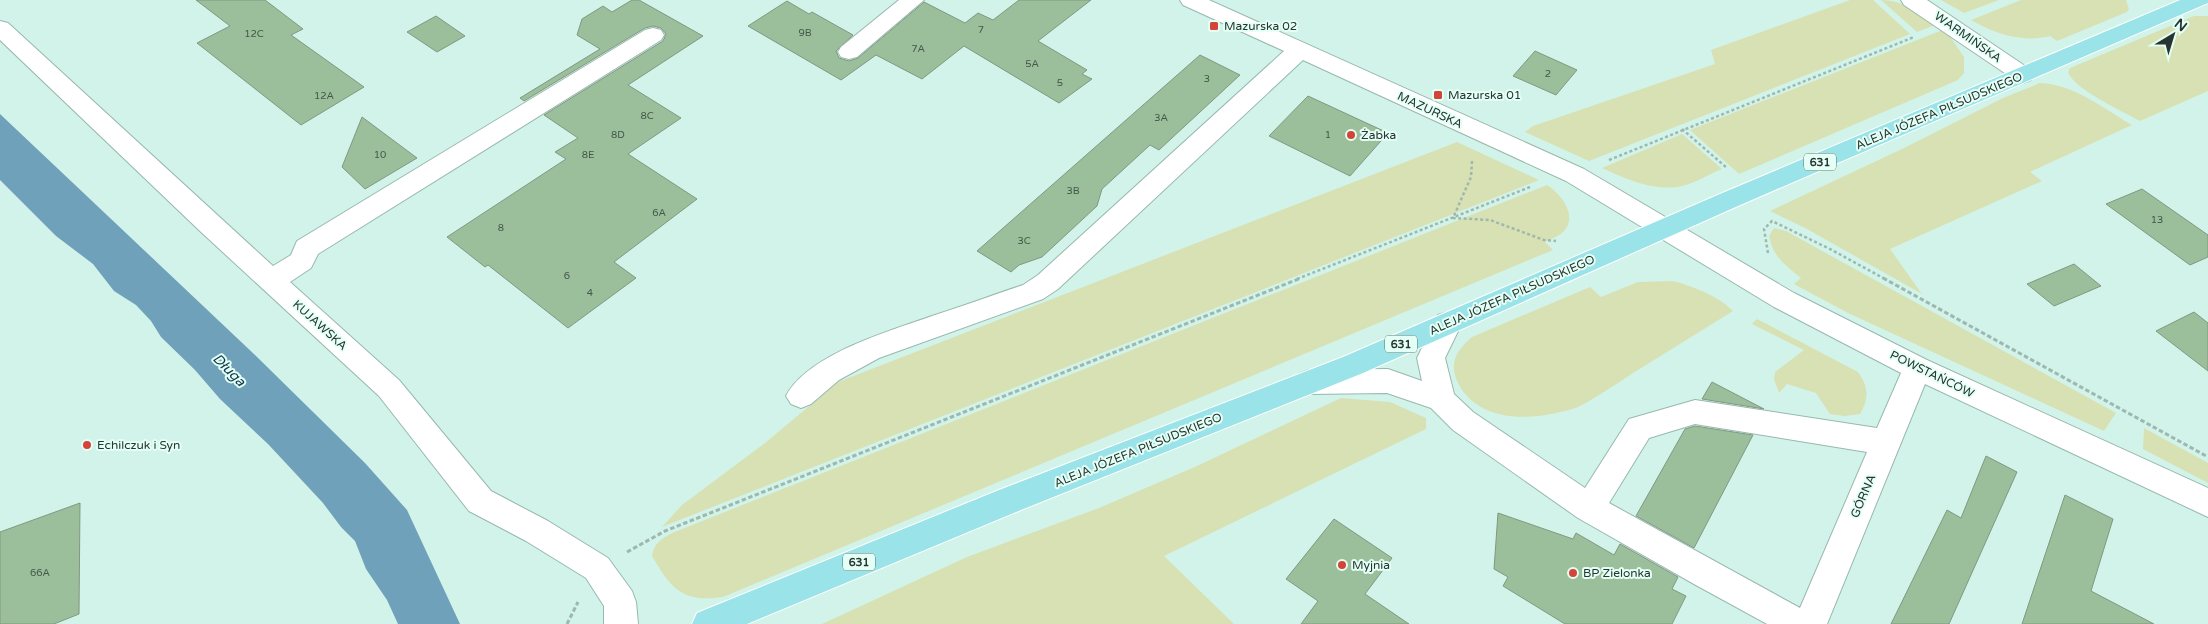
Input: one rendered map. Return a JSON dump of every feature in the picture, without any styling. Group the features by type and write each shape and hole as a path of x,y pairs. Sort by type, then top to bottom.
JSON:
{"main road":[{"name":"ALEJA JÓZEFA PIŁSUDSKIEGO","path":"709,624 1010,500 1353,365 1665,228 2199,0"}],"street":[{"path":"849,52 913,0"},
{"name":"MAZURSKA","path":"1191,0 1575,175 1665,228"},
{"name":"WARMIŃSKA","path":"1912,0 2023,75"},
{"name":"KUJAWSKA","path":"0,28 271,281 389,388 480,501 537,531 597,568 620,602 621,624"},
{"path":"271,281 302,261 306,248 653,35"},
{"path":"801,396 829,372 869,350 1033,292 1048,282 1272,77 1299,50"},
{"name":"POWSTAŃCÓW","path":"1665,228 1784,300 1917,368 2208,503"},
{"path":"1441,400 1431,358 1448,323"},
{"name":"GÓRNA","path":"1810,624 1917,368"},
{"path":"1309,382 1388,382 1441,400 1463,421 1589,508 1705,574 1799,624"},
{"path":"1589,508 1639,428 1695,412 1885,442"}],"path":[{"path":"1602,164 1682,129 1916,36"},
{"path":"1682,129 1729,170 1721,174"},
{"path":"1453,218 1471,177 1473,165 1470,155"},
{"path":"597,568 665,531 1538,184"},
{"path":"1453,218 1490,220 1544,240 1557,241"},
{"path":"1772,259 1766,248 1764,229 1772,221 1830,249 2208,457"}],"green space":[{"path":"1850,0 1873,0 1910,34 1589,161 1525,132 1533,126 1715,64 1711,50"},
{"path":"1881,0 1897,2 1938,24 1917,32"},
{"path":"1941,0 1999,0 1964,13"},
{"path":"2021,0 2126,0 2129,9 2127,12 2057,41 2050,36 2019,38 2009,36 1971,20"},
{"path":"2194,16 2208,16 2208,91 2140,121 2089,93 2072,79 2068,72 2070,68"},
{"path":"1945,29 1964,57 1964,73 1958,80 1739,174 1690,130"},
{"path":"2040,83 2053,84 2088,98 2132,125 2030,172 2042,181 1890,249 1922,294 1807,229 1770,211 1904,148 2003,98"},
{"path":"1682,134 1722,169 1682,186 1661,187 1640,183 1602,168"},
{"path":"1457,142 1539,180 662,527 682,505 765,443 838,382"},
{"path":"1547,185 1558,194 1569,212 1567,226 1563,232 1545,242 1553,250 723,597 698,598 680,591 665,577 652,556 654,548 659,542 672,533"},
{"path":"1774,228 1786,231 2116,413 2104,431 1848,313 1794,284 1801,278 1785,265 1773,250 1769,236"},
{"path":"1673,281 1713,296 1733,311 1578,407 1543,415 1515,417 1488,410 1476,404 1466,395 1458,383 1455,376 1454,363 1458,352 1472,337 1590,287 1601,297 1638,282"},
{"path":"1757,319 1858,372 1866,388 1865,403 1860,414 1845,416 1830,414 1816,393 1787,384 1779,393 1774,379 1775,372 1804,350 1752,324"},
{"path":"1341,398 1390,402 1426,418 1426,429 1164,556 1234,624 822,624 967,557 1099,508 1197,466"},
{"path":"2144,428 2208,463 2208,483 2143,449"}],"water":[{"name":"Długa","path":"0,114 255,355 365,463 407,510 460,624 398,624 387,600 366,569 355,541 341,527 323,503 268,444 220,399 195,370 161,337 151,321 136,305 114,291 93,264 56,236 0,180"}],"building":[{"path":"196,0 265,0 303,29 291,35 364,87 301,125 197,43 230,26"},
{"path":"632,0 639,0 703,36 628,85 681,118 628,154 697,199 614,262 636,278 568,328 488,265 485,267 447,237 566,159 555,152 578,138 544,115 663,41 666,34 661,28 653,26 645,28 524,101 520,98 600,49 577,35 582,19 603,6 612,12"},
{"path":"1019,0 1091,0 1038,41 1087,70 1082,74 1092,79 1059,103 964,46 922,79 876,55 841,80 748,26 787,1 809,14 812,12 853,35 836,51 839,58 849,61 858,58 924,2 965,23 978,13 993,20"},
{"path":"436,16 465,36 437,52 407,32"},
{"path":"1535,51 1577,70 1556,95 1513,76"},
{"path":"1200,55 1240,75 1159,150 1150,145 1102,189 1097,206 1042,257 1019,265 1011,272 977,251"},
{"path":"1308,96 1388,133 1350,176 1269,136"},
{"path":"362,117 417,158 365,189 342,167"},
{"path":"2142,189 2208,235 2208,257 2190,265 2106,204"},
{"path":"2074,264 2101,286 2054,306 2027,284"},
{"path":"2194,312 2208,323 2208,371 2156,331"},
{"path":"1712,382 1764,409 1702,399"},
{"path":"1695,426 1753,435 1694,548 1636,516 1685,429"},
{"path":"1986,456 2017,472 1949,624 1891,624 1947,510 1961,518"},
{"path":"2065,495 2113,519 2091,591 2154,624 2022,624"},
{"path":"80,503 79,614 54,624 0,624 0,532"},
{"name":"BP Zielonka","path":"1498,513 1573,539 1576,533 1614,555 1620,544 1678,577 1672,589 1686,596 1672,624 1565,624 1503,586 1508,577 1494,569"},
{"name":"Myjnia","path":"1334,519 1392,558 1365,594 1409,624 1301,624 1318,601 1286,579"}],"place":[{"name":"Mazurska 02","path":"1214,26"},
{"name":"Mazurska 01","path":"1438,95"},
{"name":"Żabka","path":"1351,135"},
{"name":"Echilczuk i Syn","path":"87,445"},
{"name":"Myjnia","path":"1342,565"},
{"name":"BP Zielonka","path":"1573,573"}]}
